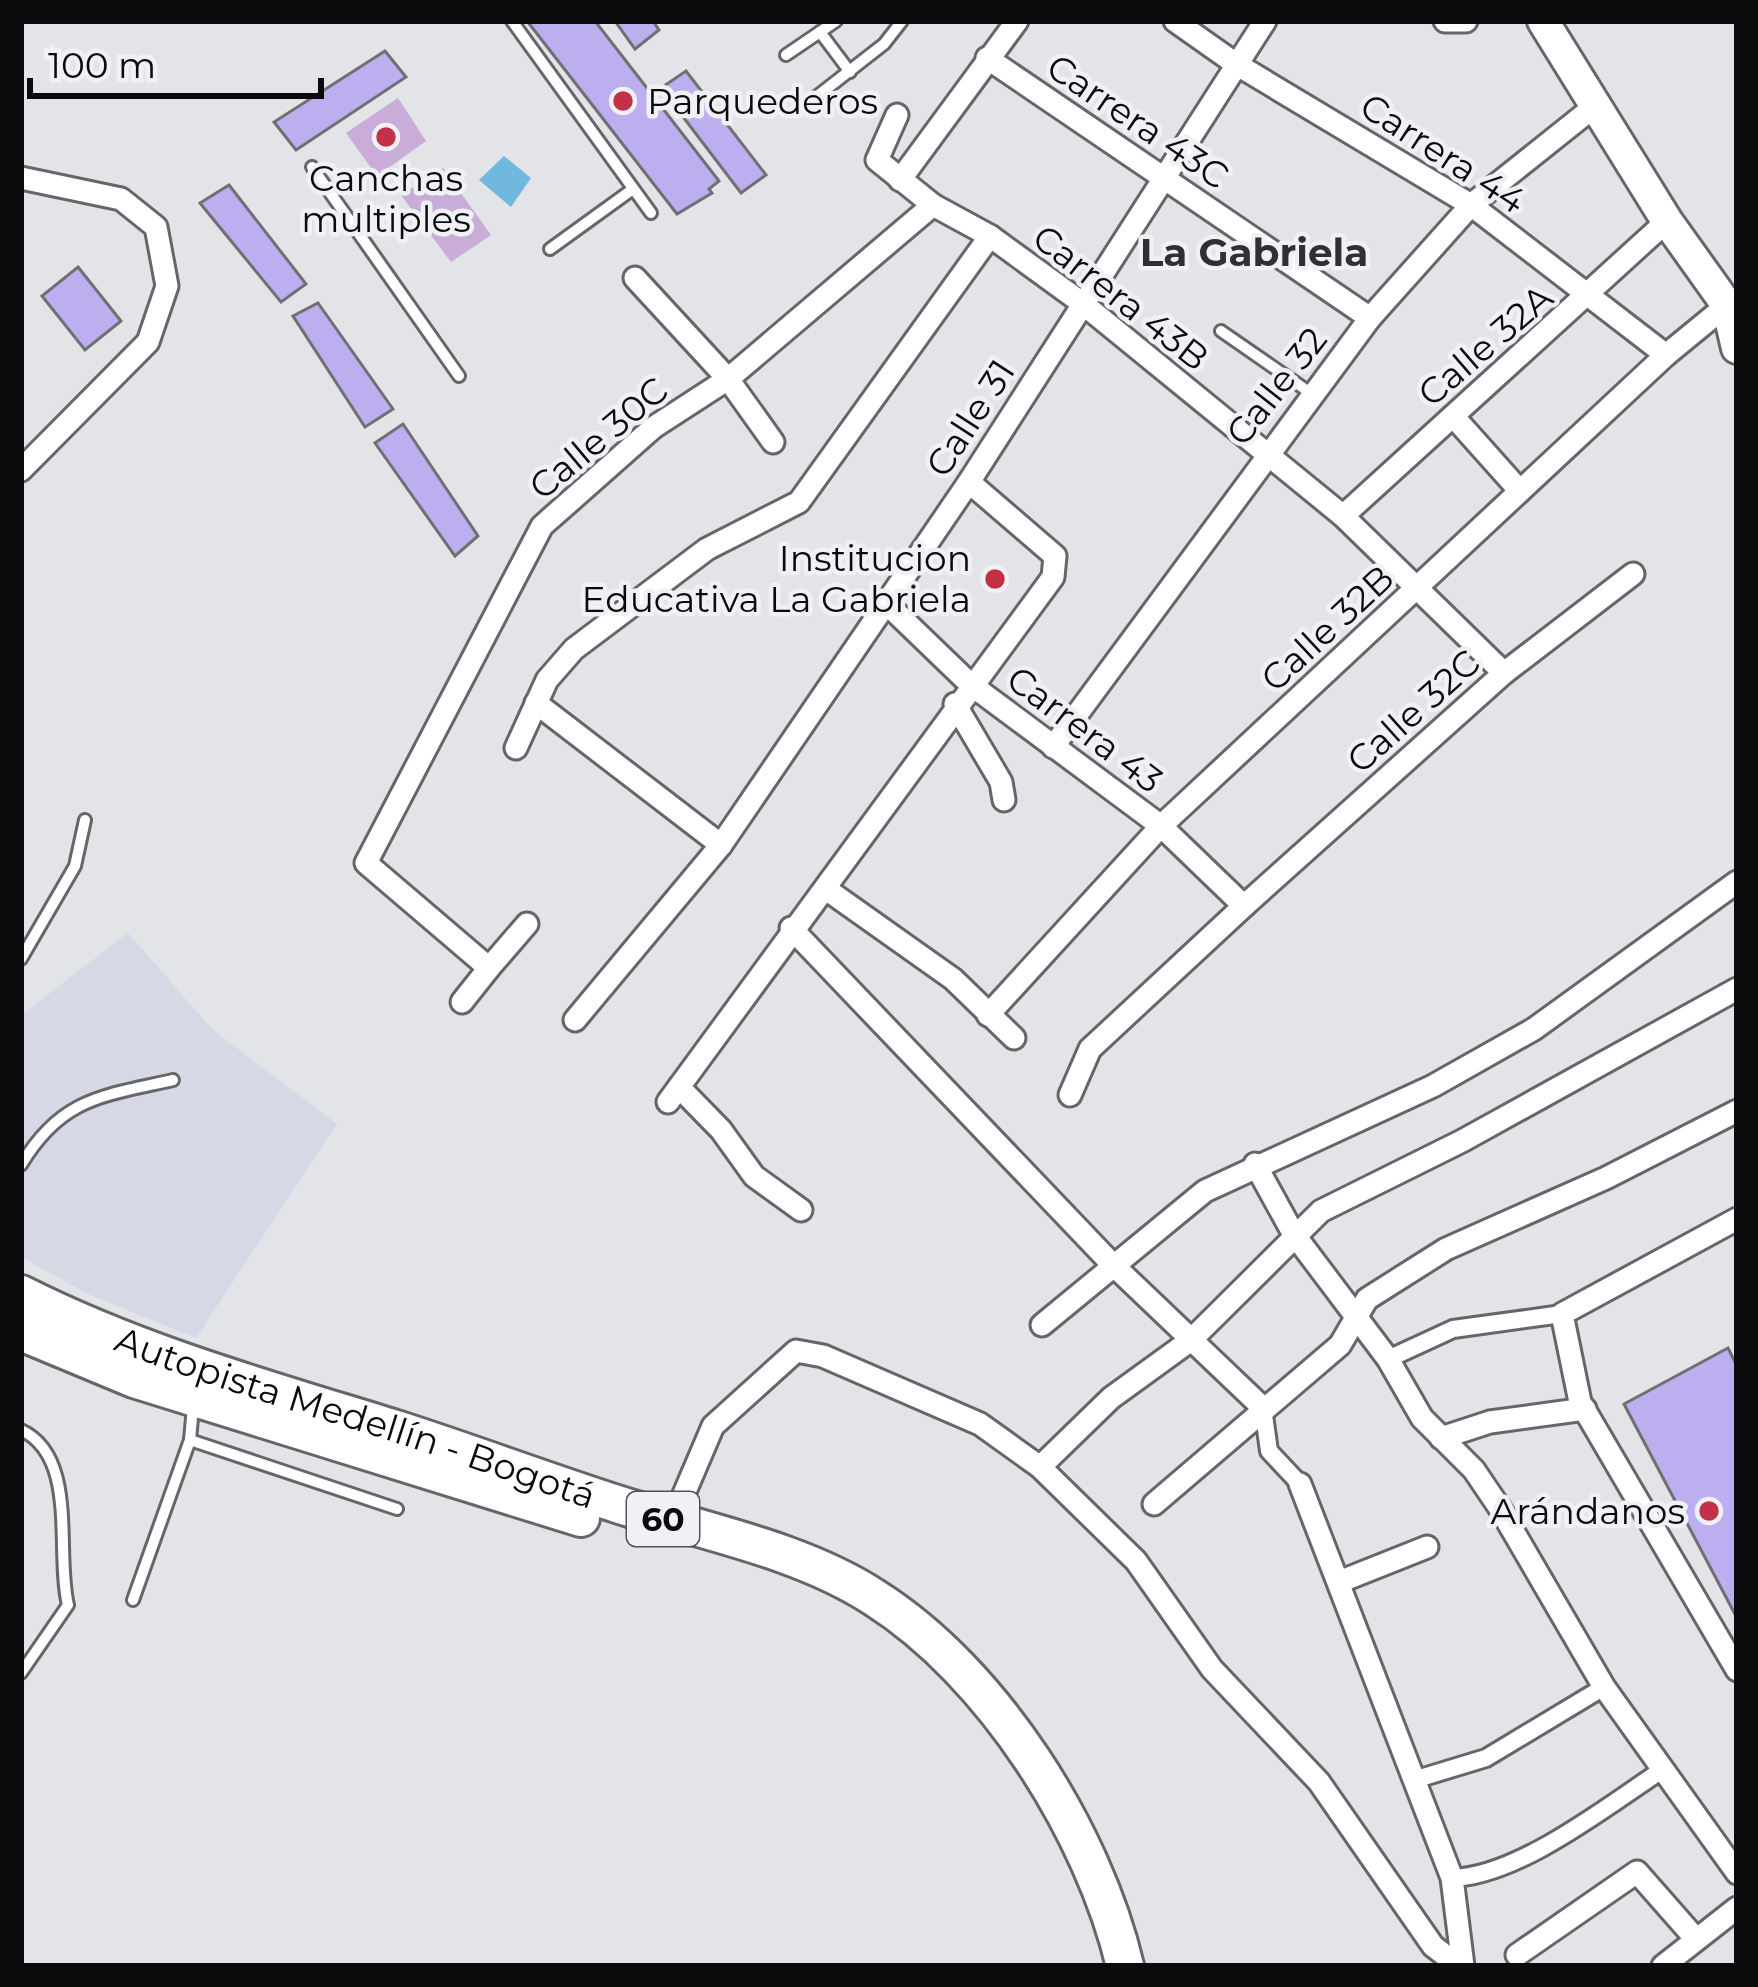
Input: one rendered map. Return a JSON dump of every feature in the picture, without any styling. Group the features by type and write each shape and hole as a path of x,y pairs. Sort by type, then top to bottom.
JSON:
{"highway":[{"name":"Autopista Medellín - Bogotá","path":"21,1294 174,1358 830,1575 871,1594 960,1672 1034,1761 1094,1878 1125,1966"},
{"name":"Autopista Medellín - Bogotá","path":"21,1332 194,1397 791,1585 887,1633 967,1709 1030,1795 1067,1864 1106,1966"}],"main road":[{"path":"1543,21 1667,221 1727,305 1737,348"}],"street":[{"path":"897,116 875,153 900,180 1016,21"},
{"name":"Carrera 44","path":"1174,21 1236,64 1471,205 1666,355"},
{"name":"Calle 31","path":"575,1020 721,845 969,482 1265,21"},
{"name":"Carrera 43C","path":"987,58 1370,318"},
{"name":"Calle 32","path":"1053,747 1264,455 1370,318 1471,205 1595,106"},
{"path":"21,178 121,199 156,227 167,286 148,342 21,470"},
{"name":"Carrera 43B","path":"900,180 1082,302 1343,516 1504,673"},
{"name":"Calle 30C","path":"488,968 366,863 542,526 654,427 728,379 933,205"},
{"name":"Calle 32A","path":"1343,516 1590,296 1667,221"},
{"path":"516,748 547,680 574,649 707,549 799,502 990,236"},
{"path":"635,278 728,379 773,442"},
{"name":"Calle 32B","path":"988,1016 1161,826 1666,355 1727,305"},
{"path":"1454,416 1520,491"},
{"path":"801,1210 754,1176 721,1130 673,1095 1058,564 969,482"},
{"name":"Calle 32C","path":"1070,1095 1090,1049 1244,906 1504,673 1633,574"},
{"name":"Carrera 43","path":"887,604 970,685 1161,826 1244,906"},
{"path":"536,703 721,845"},
{"path":"955,704 1001,782 1004,800"},
{"path":"1042,1325 1205,1191 1255,1164 1433,1086 1534,1029 1737,882"},
{"path":"826,889 953,979 1015,1038"},
{"path":"462,1002 527,924"},
{"path":"791,928 1112,1263 1263,1408 1269,1451 1300,1484 1453,1878 1461,1966"},
{"path":"1040,1467 1111,1398 1191,1340 1274,1259 1293,1233 1321,1211 1462,1141 1737,989"},
{"path":"1154,1504 1340,1345 1367,1300 1446,1249 1606,1178 1737,1111"},
{"path":"1255,1164 1293,1233 1388,1359 1422,1418 1499,1507 1604,1687 1737,1873"},
{"path":"1388,1359 1453,1329 1562,1315 1737,1219"},
{"path":"1562,1315 1585,1409 1737,1670"},
{"path":"672,1522 712,1426 796,1351 824,1356 980,1424 1040,1467 1136,1561 1212,1670 1319,1782 1433,1946 1461,1966"},
{"path":"1441,1438 1490,1422 1585,1409"},
{"path":"1339,1582 1427,1547"},
{"path":"1417,1779 1486,1758 1604,1687"},
{"path":"1453,1878 1471,1877 1552,1840 1662,1770"},
{"path":"1517,1955 1637,1872 1695,1938"},
{"path":"1663,1966 1737,1908"}],"lane":[{"path":"512,21 651,213"},
{"path":"786,55 836,21"},
{"path":"816,97 850,72 901,21"},
{"path":"820,32 850,72"},
{"path":"313,167 459,376"},
{"path":"550,249 633,188"},
{"path":"1222,331 1313,394"},
{"path":"21,959 75,866 85,820"},
{"path":"21,1165 44,1127 84,1100 173,1080"},
{"path":"134,1600 190,1440 194,1397"},
{"path":"21,1430 41,1439 57,1469 61,1576 68,1605 21,1673"},
{"path":"190,1440 397,1509"}],"shaded area":[{"name":"Canchas multiples","path":"398,98 426,141 377,176 346,133"},
{"path":"443,168 491,235 451,262 401,195"},
{"path":"128,933 212,1029 337,1124 196,1338 88,1294 21,1257 21,1015"}],"water":[{"path":"504,156 531,178 511,207 479,180"}],"building":[{"name":"Parquederos","path":"527,21 595,21 719,181 709,189 712,193 677,214"},
{"path":"615,21 653,21 659,30 635,49"},
{"path":"385,51 406,77 296,150 274,122"},
{"path":"686,71 766,175 741,193 661,88"},
{"path":"229,185 306,284 281,302 200,203"},
{"path":"78,267 121,321 85,350 42,296"},
{"path":"318,303 393,409 365,427 293,316"},
{"path":"403,424 478,536 455,556 375,443"},
{"name":"Arándanos","path":"1728,1348 1737,1366 1737,1618 1624,1404"}],"place":[{"name":"Parquederos","path":"623,101"},
{"name":"Canchas multiples","path":"386,137"},
{"name":"Institucion Educativa La Gabriela","path":"995,579"},
{"name":"Arándanos","path":"1709,1511"}],"district":[{"name":"La Gabriela","path":"1254,252"}]}
